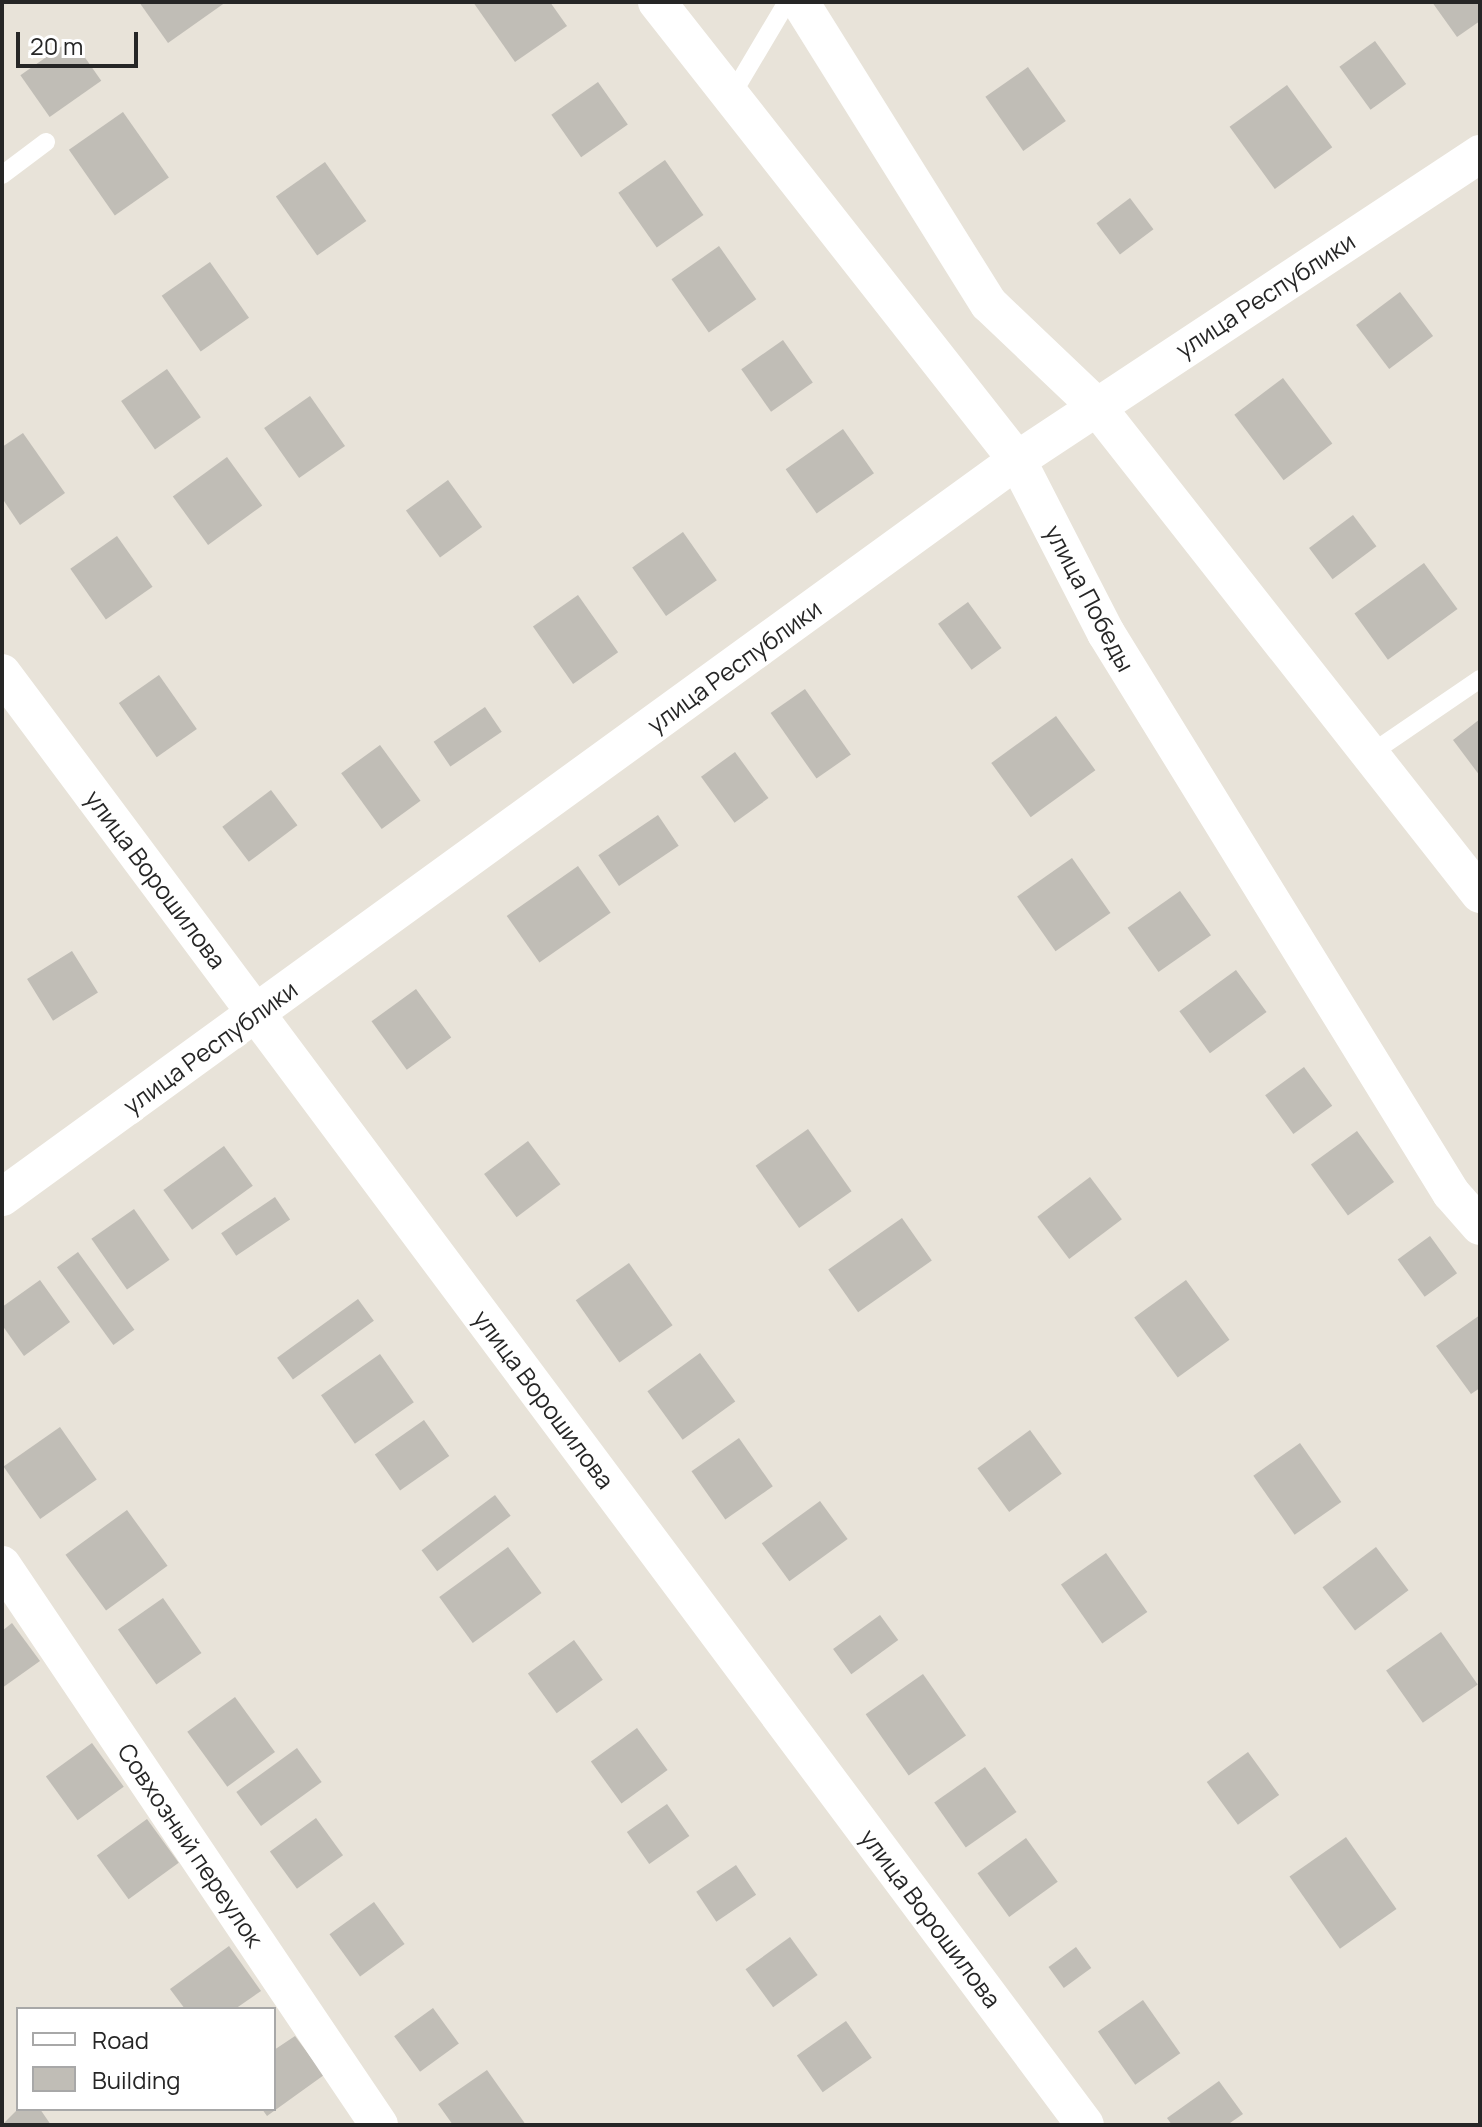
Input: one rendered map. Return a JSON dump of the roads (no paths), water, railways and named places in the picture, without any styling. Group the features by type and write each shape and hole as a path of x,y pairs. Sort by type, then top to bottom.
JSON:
{"street":[{"name":"улица Победы","path":"657,2 729,100 1017,460 1106,633 1451,1193 1480,1226"},
{"path":"800,2 989,304 1096,406 1373,752 1480,894"},
{"name":"улица Республики","path":"2,1197 1017,460 1480,154"},
{"name":"улица Ворошилова","path":"2,673 1085,2125"},
{"name":"Совхозный переулок","path":"2,1565 379,2125"}],"lane":[{"path":"729,100 787,2"},
{"path":"2,175 46,142"},
{"path":"1373,752 1480,679"}]}
